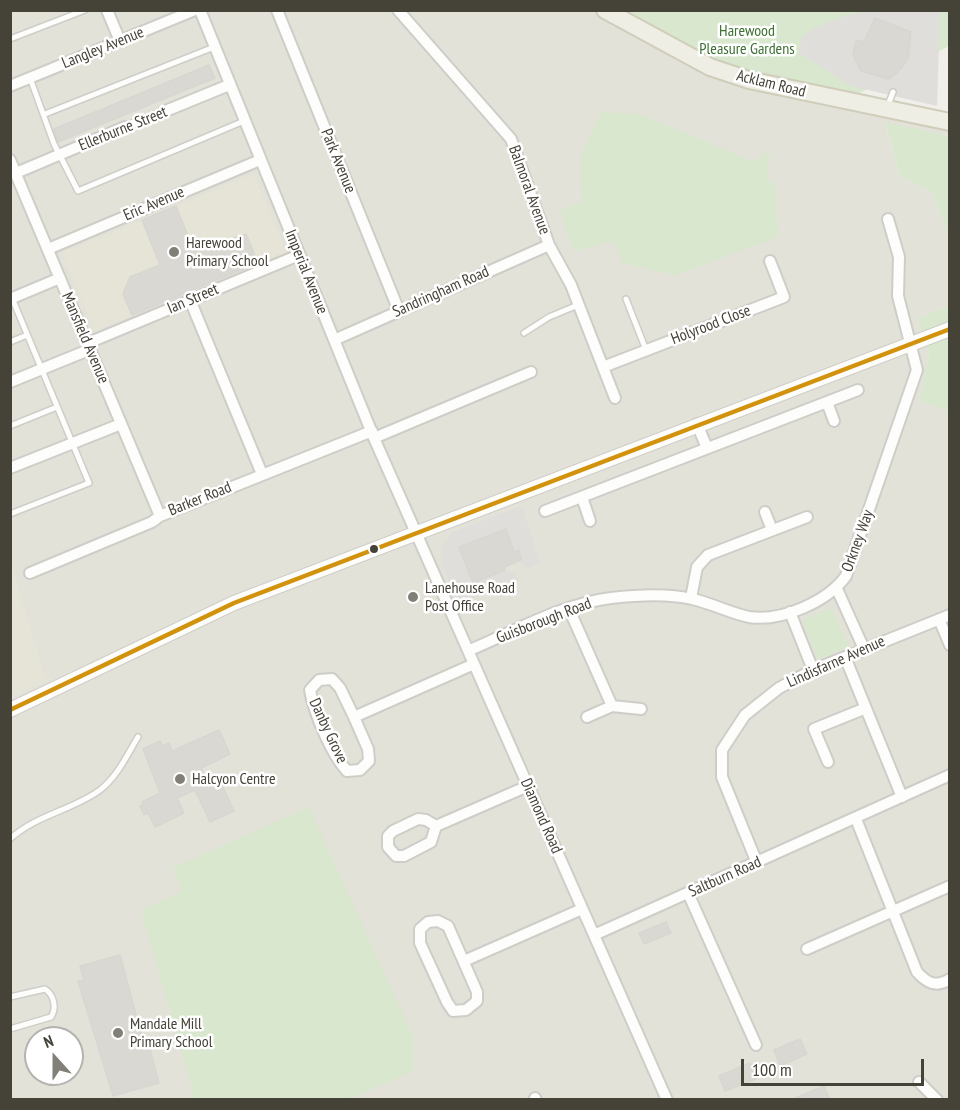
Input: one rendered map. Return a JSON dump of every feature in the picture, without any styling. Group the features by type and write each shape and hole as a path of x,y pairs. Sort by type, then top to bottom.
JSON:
{"main road":[{"name":"Acklam Road","path":"605,10 710,67 783,89 950,122"}],"street":[{"path":"107,10 120,41"},
{"name":"Langley Avenue","path":"10,86 197,10"},
{"name":"Imperial Avenue","path":"197,10 416,532"},
{"name":"Park Avenue","path":"276,10 399,311"},
{"name":"Balmoral Avenue","path":"398,10 511,139 549,245 571,285 615,398"},
{"name":"Ellerburne Street","path":"16,173 229,85"},
{"name":"Eric Avenue","path":"48,249 260,159"},
{"name":"Mansfield Avenue","path":"10,160 160,516"},
{"name":"Orkney Way","path":"691,598 750,617 790,612 837,589 846,576 910,394 916,370 898,296 899,257 888,219"},
{"name":"Sandringham Road","path":"334,340 549,245"},
{"name":"Ian Street","path":"10,382 190,300 299,255"},
{"name":"Holyrood Close","path":"603,367 784,297 770,261"},
{"path":"11,299 60,278"},
{"path":"190,300 262,474"},
{"path":"10,710 234,603 950,328"},
{"name":"Barker Road","path":"30,573 262,474 373,434 531,372"},
{"path":"545,511 858,390"},
{"path":"827,402 834,421"},
{"path":"10,468 121,424"},
{"path":"697,424 707,448"},
{"path":"582,497 590,521"},
{"path":"765,512 772,530"},
{"path":"691,598 697,567 708,555 807,517"},
{"name":"Diamond Road","path":"416,532 667,1100"},
{"path":"837,589 864,649"},
{"name":"Guisborough Road","path":"470,650 569,609 619,597 650,595 691,598"},
{"path":"569,609 612,706"},
{"path":"790,612 813,670"},
{"name":"Lindisfarne Avenue","path":"757,863 722,777 722,750 745,715 779,688 813,670 950,615"},
{"path":"939,619 950,645"},
{"path":"845,657 902,797"},
{"name":"Danby Grove","path":"354,717 474,664"},
{"name":"Danby Grove","path":"332,679 340,688 354,717 368,749 369,761 360,770 347,771 339,762 312,702 310,690 319,680 332,679"},
{"path":"587,717 612,706 641,709"},
{"path":"828,762 814,729 866,708"},
{"name":"Saltburn Road","path":"594,935 950,775"},
{"path":"436,826 528,786"},
{"path":"856,819 917,972 925,981 936,984 950,979"},
{"path":"426,820 436,826 432,842 404,856 396,856 388,848 388,836 410,823 426,820"},
{"path":"807,949 950,886"},
{"path":"688,893 756,1045"},
{"path":"464,961 582,909"},
{"path":"438,921 448,926 464,961 477,992 477,1001 466,1010 453,1011 420,943 420,929 428,922 438,921"},
{"path":"919,1082 937,1100"}],"lane":[{"path":"10,39 66,14 85,10"},
{"path":"45,114 214,47"},
{"path":"30,78 59,155 78,191 244,121"},
{"path":"886,110 893,92"},
{"path":"10,514 89,483 11,299"},
{"path":"626,299 645,350"},
{"path":"524,333 549,317 579,305"},
{"path":"10,342 27,336"},
{"path":"10,426 57,407"},
{"path":"10,839 31,825 100,790 119,769 138,737"},
{"path":"10,997 45,989 50,993 54,1006 51,1017 10,1029"}],"shaded area":[{"path":"10,11 623,11 712,60 790,84 949,122 949,136 885,123 900,176 932,192 948,234 949,305 917,319 929,354 921,399 950,411 949,1099 11,1099"},
{"path":"871,11 940,11 937,106 851,86 799,53 802,37 815,28 847,15"},
{"name":"Harewood Primary School","path":"254,174 286,252 94,331 62,253"},
{"path":"522,506 540,563 524,570 519,551 514,552 506,529 487,537 473,583 505,570 515,573 517,581 458,603 441,564 442,545 453,532"},
{"path":"10,559 46,681 11,698 10,698"}],"green space":[{"name":"Harewood Pleasure Gardens","path":"623,11 949,11 949,46 852,97 790,84 712,60"},
{"path":"601,112 640,114 754,162 765,153 770,154 767,177 776,189 778,237 676,275 623,263 614,241 574,251 560,211 582,202 580,158"},
{"path":"885,122 949,136 949,250 948,234 932,192 900,176"},
{"path":"949,305 949,411 920,400 929,354 917,319"},
{"path":"832,608 849,647 818,659 802,620"},
{"path":"309,807 414,1038 414,1071 349,1099 195,1099 141,910 182,892 173,868"}],"building":[{"path":"875,18 911,32 908,58 901,69 889,79 861,71 853,55 856,40 864,42"},
{"path":"209,65 215,78 58,142 54,129"},
{"path":"176,206 194,251 246,234 258,263 132,315 123,294 130,277 160,265 142,220"},
{"path":"506,529 514,552 519,550 521,560 504,567 505,570 473,583 459,547"},
{"name":"Halcyon Centre","path":"219,730 230,754 201,768 209,786 220,781 234,811 210,822 195,790 177,798 184,813 155,827 148,813 144,815 140,806 144,804 142,802 160,793 143,749 160,741 162,746 169,743 172,751"},
{"path":"666,922 671,933 644,944 639,933"},
{"name":"Mandale Mill Primary School","path":"120,955 145,1048 149,1046 159,1083 113,1096 78,981 84,980 80,966"},
{"path":"800,1039 807,1054 780,1066 774,1050"},
{"path":"750,1063 756,1079 725,1091 719,1076"},
{"path":"824,1086 830,1100 793,1100 793,1099"}],"transit line":[{"path":"10,710 234,603 950,329"}],"place":[{"name":"Harewood Primary School","path":"174,252"},
{"name":"Lanehouse Road Post Office","path":"413,597"},
{"name":"Halcyon Centre","path":"180,779"},
{"name":"Mandale Mill Primary School","path":"118,1033"}]}
